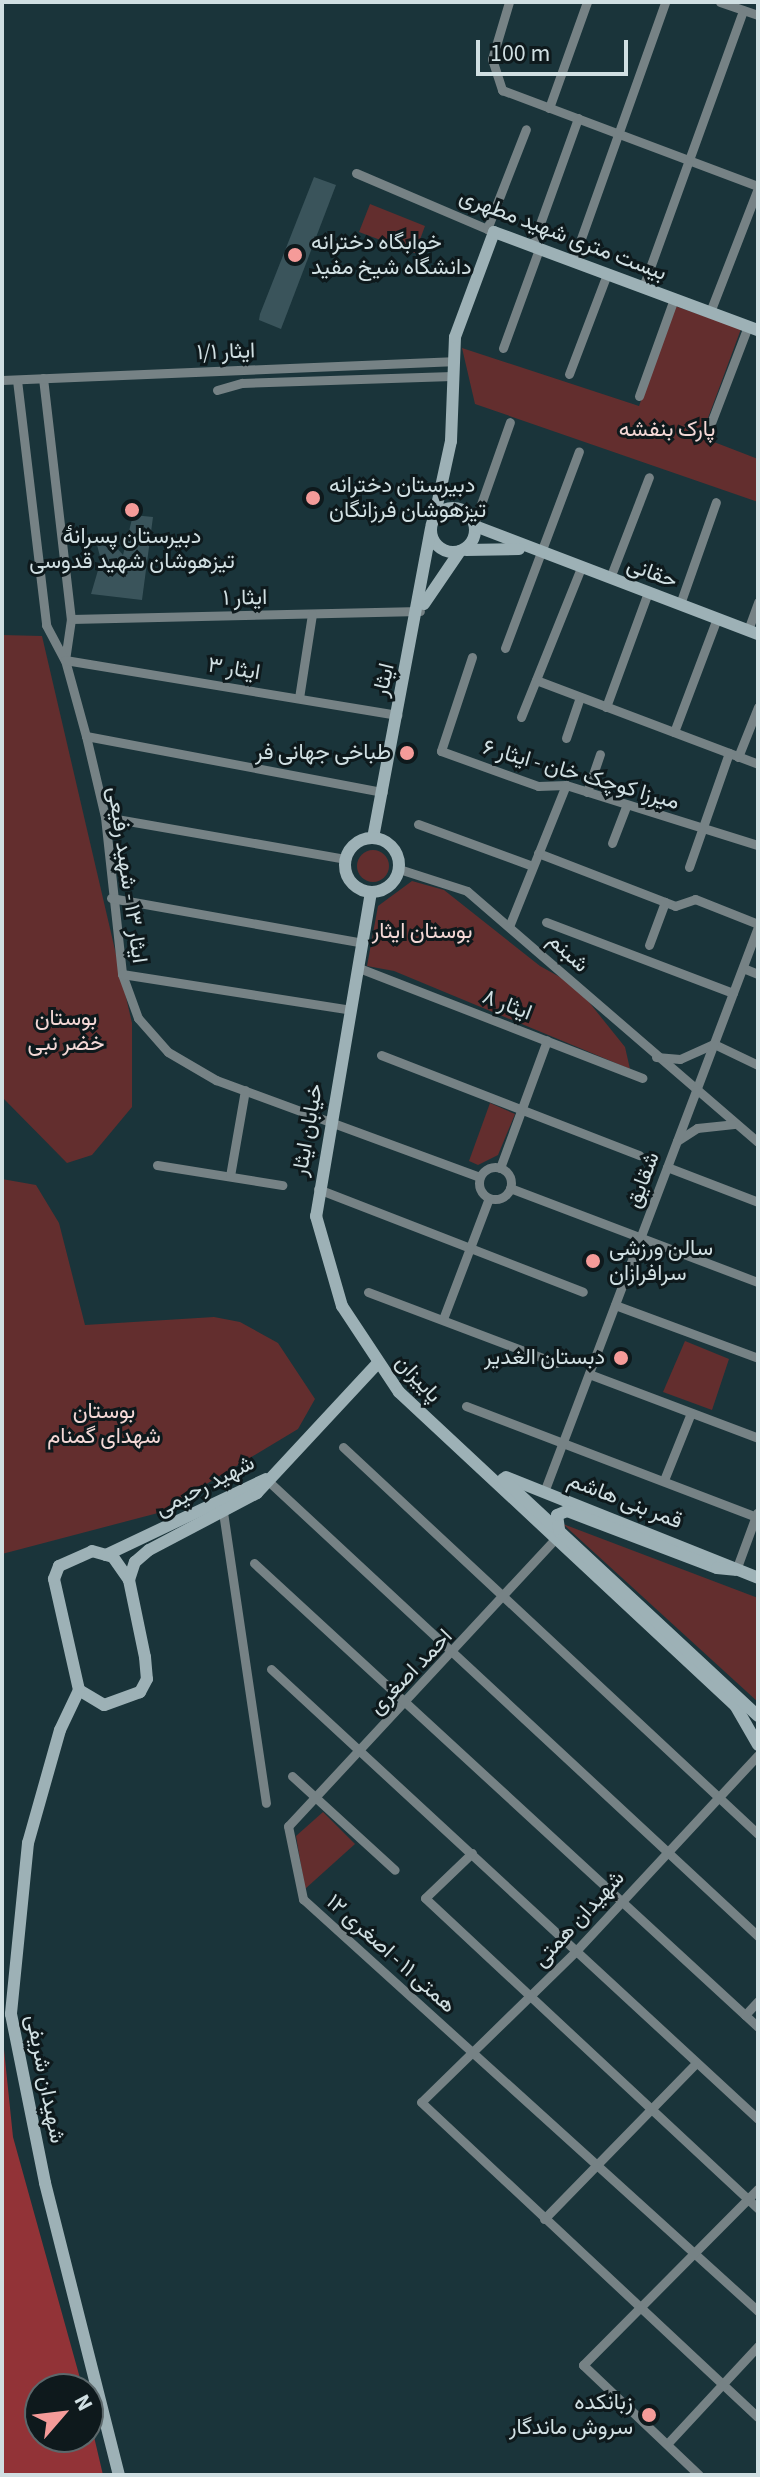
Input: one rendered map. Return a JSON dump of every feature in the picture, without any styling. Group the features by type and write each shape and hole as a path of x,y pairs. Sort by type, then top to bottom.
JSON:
{"main road":[{"name":"بیست متری شهید مطهری","path":"490,231 753,328"},
{"path":"420,611 461,551 473,541 474,525 467,513 450,508 439,488 451,441 455,337 490,231"},
{"name":"ایثار","path":"373,838 420,611 439,488"},
{"path":"450,508 432,524 441,549 537,551"},
{"name":"حقانی","path":"474,525 753,632"},
{"path":"373,838 395,852 399,869 392,883 371,892 351,882 346,859 359,842 373,838"},
{"name":"خیابان ایثار","path":"371,892 318,1189 318,1240 330,1277 376,1365"},
{"name":"پاییزان","path":"376,1365 497,1474 558,1536 758,1716"},
{"name":"پاییزان","path":"376,1365 735,1705 758,1745"},
{"name":"شهید رحیمی","path":"79,1690 54,1579 75,1554 106,1555 266,1479 376,1365"},
{"name":"قمر بنی هاشم","path":"497,1474 719,1557 736,1570"},
{"path":"79,1690 104,1705 129,1701 147,1679 129,1580 135,1562 149,1550 257,1493 266,1479"},
{"name":"قمر بنی هاشم","path":"558,1536 557,1515 567,1511 717,1568 736,1570 758,1578"},
{"path":"106,1555 129,1580"},
{"name":"شهیدان شریفی","path":"79,1690 60,1730 28,1843 11,2014 45,2183 119,2475"}],"street":[{"path":"509,2 492,59 502,90 758,187 710,312"},
{"path":"549,108 587,2"},
{"path":"573,261 665,2"},
{"path":"720,2 758,15"},
{"path":"643,287 743,10"},
{"path":"503,348 578,118"},
{"path":"490,231 526,129"},
{"name":"بیست متری شهید مطهری","path":"356,173 490,231"},
{"path":"569,374 607,274"},
{"path":"639,396 674,299"},
{"path":"711,423 753,328"},
{"name":"ایثار ۱/۱","path":"2,380 452,361"},
{"path":"217,390 242,383 452,376"},
{"name":"ایثار ۱۳ - شهید رفیعی","path":"43,378 71,619 65,660"},
{"name":"ایثار ۱۳ - شهید رفیعی","path":"17,380 46,625 65,660 105,817 111,898 122,974 138,1018 168,1052 245,1090 331,1118 480,1177"},
{"path":"474,525 510,422"},
{"path":"505,648 537,551 579,451"},
{"path":"610,578 649,477"},
{"path":"680,604 716,502"},
{"path":"521,717 581,568"},
{"path":"606,707 648,592"},
{"path":"753,632 758,602"},
{"name":"ایثار ۱","path":"71,619 420,611"},
{"path":"299,698 312,614"},
{"path":"674,732 717,618"},
{"name":"میرزا کوچک خان - ایثار ۶","path":"472,657 441,751 538,786 566,785 667,822 704,824 758,845"},
{"name":"ایثار ۳","path":"65,660 397,715"},
{"path":"536,680 758,764"},
{"path":"566,738 580,697"},
{"path":"689,867 733,755 758,707"},
{"path":"86,736 383,792"},
{"path":"587,792 600,754"},
{"path":"510,924 566,785"},
{"path":"612,843 626,807"},
{"path":"105,817 346,859"},
{"path":"418,824 533,866"},
{"path":"538,853 665,902 695,899 758,925"},
{"name":"شبنم","path":"399,869 455,884 510,924 695,1092 758,1142"},
{"path":"111,898 363,943"},
{"path":"649,945 665,902"},
{"path":"546,922 733,993"},
{"name":"شقایق","path":"544,1492 758,925"},
{"name":"ایثار ۸","path":"359,968 642,1078"},
{"path":"743,968 758,974"},
{"path":"122,974 351,1010"},
{"path":"547,1040 500,1168 510,1188 758,1282"},
{"path":"656,1057 680,1059 714,1044 758,1065"},
{"path":"381,1055 639,1155"},
{"path":"230,1176 245,1090"},
{"path":"677,1141 697,1128 735,1124"},
{"path":"157,1165 282,1185"},
{"path":"667,1167 758,1202"},
{"path":"443,1319 489,1198 480,1177 500,1168"},
{"path":"489,1198 501,1198 510,1188"},
{"path":"318,1189 583,1292"},
{"path":"368,1292 556,1363"},
{"path":"615,1305 758,1358"},
{"path":"589,1374 758,1438"},
{"path":"466,1406 757,1514 736,1570"},
{"path":"664,1480 691,1413"},
{"path":"343,1447 758,1834"},
{"path":"266,1479 758,1936"},
{"path":"223,1512 266,1803"},
{"name":"احمد اصغری","path":"288,1826 454,1654 558,1536"},
{"path":"254,1563 408,1701 758,2027"},
{"path":"271,1669 758,2119"},
{"name":"شهیدان همتی","path":"544,2219 421,2102 576,1951 758,1755"},
{"path":"292,1776 395,1870"},
{"name":"همتی ۱۱ - اصغری ۱۲","path":"288,1826 303,1899 758,2311"},
{"path":"472,1853 425,1898 758,2209"},
{"path":"745,2015 758,2001"},
{"path":"696,2063 544,2219 758,2417"},
{"path":"699,2475 583,2365 758,2189"},
{"path":"667,2444 758,2346"}],"green space":[{"path":"370,204 425,226 415,253 359,232"},
{"name":"پارک بنفشه","path":"675,306 741,329 701,437 758,459 758,502 475,404 462,348 639,406"},
{"name":"بوستان خضر نبی","path":"2,635 42,636 132,1023 132,1107 92,1155 67,1163 2,1097"},
{"path":"373,850 385,854 389,866 385,878 373,882 361,878 357,866 361,854"},
{"name":"بوستان ایثار","path":"412,881 444,890 540,966 576,986 625,1047 630,1069 394,971 367,966 378,906"},
{"path":"490,1103 515,1114 498,1155 478,1165 469,1161"},
{"name":"بوستان شهدای گمنام","path":"2,1179 36,1185 59,1223 85,1325 214,1317 240,1322 278,1343 315,1399 298,1429 158,1513 2,1554"},
{"path":"685,1341 729,1359 712,1410 663,1392"},
{"path":"563,1524 758,1598 758,1702"},
{"path":"323,1812 355,1844 305,1889 296,1836"}],"shaded area":[{"path":"2,2030 13,2137 79,2373 24,2373 24,2453 98,2453 103,2475 2,2475"}],"building":[{"name":"خوابگاه دخترانه دانشگاه شیخ مفید","path":"314,177 336,185 281,329 259,320 260,314"},
{"path":"133,515 153,517 142,600 91,594 101,560 97,545 111,541 123,555"}],"place":[{"name":"خوابگاه دخترانه دانشگاه شیخ مفید","path":"295,255"},
{"name":"دبیرستان دخترانه تیزهوشان فرزانگان","path":"313,498"},
{"name":"دبیرستان پسرانهٔ تیزهوشان شهید قدوسی","path":"132,510"},
{"name":"طباخی جهانی فر","path":"407,753"},
{"name":"سالن ورزشی سرافرازان","path":"593,1261"},
{"name":"دبستان الغدیر","path":"621,1358"},
{"name":"زبانکده سروش ماندگار","path":"649,2415"}]}
